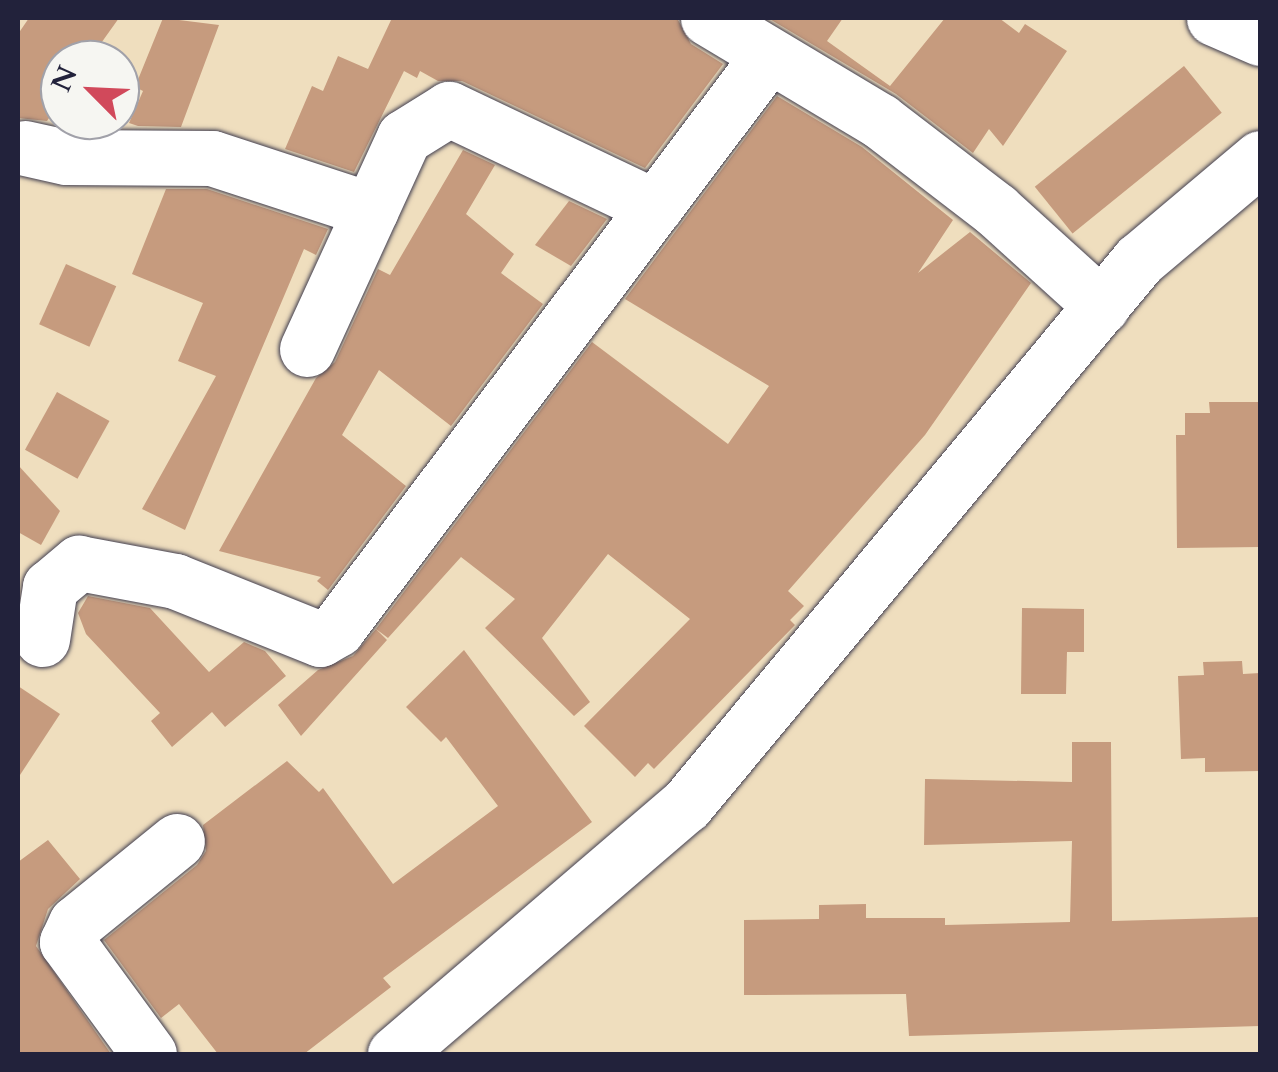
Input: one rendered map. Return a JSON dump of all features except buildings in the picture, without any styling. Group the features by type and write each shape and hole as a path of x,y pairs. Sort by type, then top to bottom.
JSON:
{"street":[{"path":"708,18 880,121 996,210 1102,306"},
{"path":"1214,18 1260,38"},
{"path":"42,639 50,587 79,563 175,580 320,639 338,629 769,55"},
{"path":"307,349 404,137 449,109 655,207"},
{"path":"25,148 66,156 212,158 371,210"},
{"path":"395,1054 686,805 1139,260 1260,158"},
{"path":"149,1054 68,942 76,923 178,840"}]}
